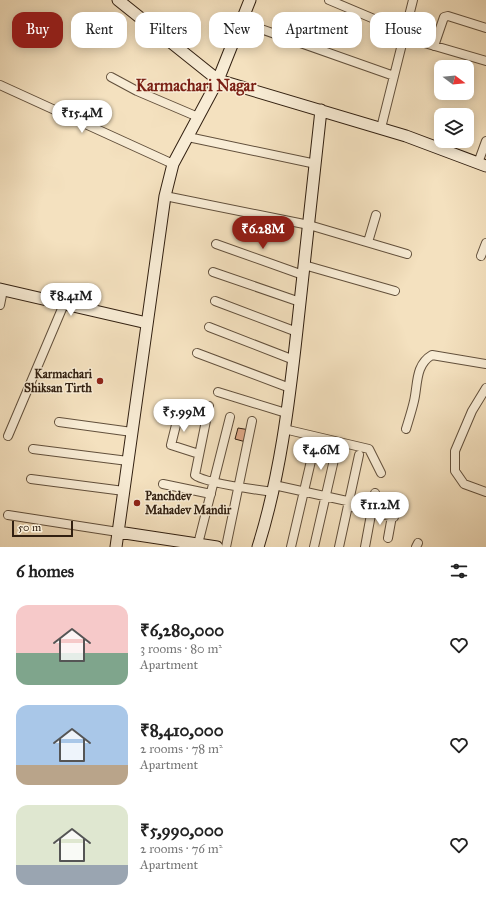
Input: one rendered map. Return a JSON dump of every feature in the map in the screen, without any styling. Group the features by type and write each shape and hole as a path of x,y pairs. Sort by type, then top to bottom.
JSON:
{"street":[{"path":"118,0 218,80 380,128 482,164 486,140"},
{"path":"245,12 250,0"},
{"path":"329,0 370,19"},
{"path":"410,12 413,0"},
{"path":"436,40 444,17 448,16 486,28"},
{"path":"264,30 394,76"},
{"path":"436,47 486,61"},
{"path":"116,547 165,196 173,164 218,80 231,48"},
{"path":"380,128 401,48"},
{"path":"111,77 137,91 198,117"},
{"path":"0,85 173,164"},
{"path":"258,547 274,488 284,429 294,360 322,110"},
{"path":"188,137 316,164"},
{"path":"165,196 309,225 408,254"},
{"path":"368,242 376,214"},
{"path":"481,256 486,243"},
{"path":"216,244 304,270 395,291"},
{"path":"213,272 300,302"},
{"path":"0,305 2,289 147,323"},
{"path":"215,301 297,332"},
{"path":"8,436 64,304"},
{"path":"209,327 294,360"},
{"path":"198,353 290,388"},
{"path":"406,429 414,400 418,373 422,362 432,355 486,364"},
{"path":"486,388 472,411 455,451 455,471 464,484 486,492"},
{"path":"218,392 286,413"},
{"path":"181,405 171,445 198,454"},
{"path":"209,406 198,454 195,475 197,477 214,482 238,486 304,491 348,502 352,507 393,517 388,538"},
{"path":"198,544 230,417"},
{"path":"226,547 252,421"},
{"path":"59,422 132,432"},
{"path":"284,429 368,449 381,473"},
{"path":"291,547 314,448"},
{"path":"33,449 128,461"},
{"path":"314,547 336,451"},
{"path":"339,547 359,455"},
{"path":"31,479 124,491"},
{"path":"163,484 211,494"},
{"path":"364,547 375,494"},
{"path":"8,515 118,532 181,544 198,544 215,547"}],"building":[{"path":"238,428 250,430 246,442 235,439"}],"place":[{"name":"Karmachari Shiksan Tirth","path":"100,381"},
{"name":"Panchdev Mahadev Mandir","path":"137,503"}],"district":[{"name":"Karmachari Nagar","path":"196,85"}]}
